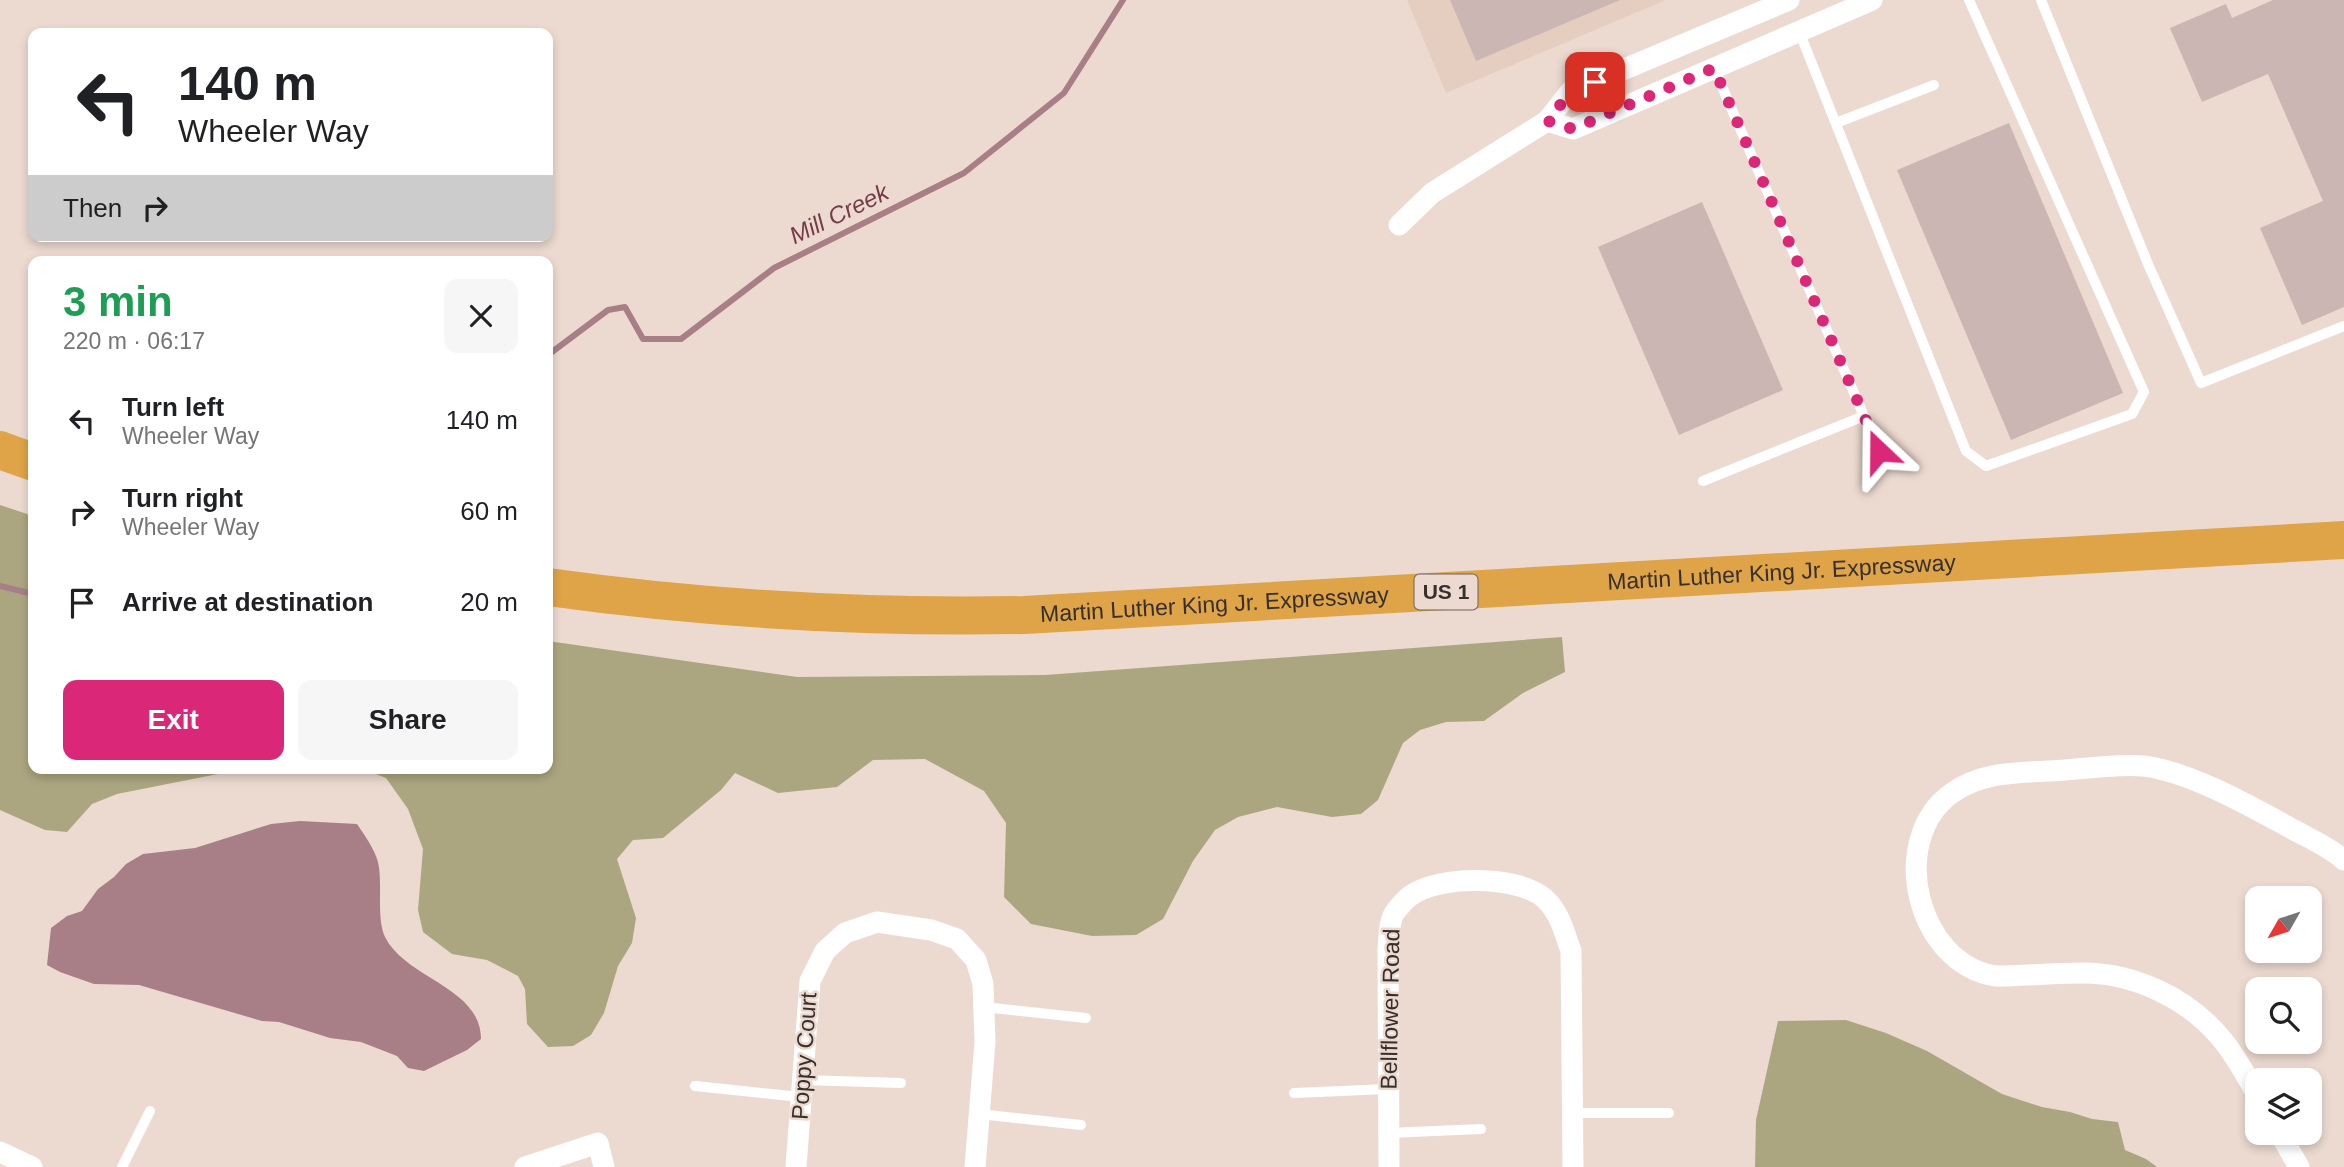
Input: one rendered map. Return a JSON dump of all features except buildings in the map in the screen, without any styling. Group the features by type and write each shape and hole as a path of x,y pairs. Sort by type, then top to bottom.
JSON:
{"highway":[{"path":"0,450 28,460"},
{"path":"0,477 28,487"},
{"name":"Martin Luther King Jr. Expressway","path":"553,588 664,602 796,612 904,616 1024,615 2344,540"},
{"name":"Martin Luther King Jr. Expressway","path":"553,613 661,627 795,637 880,641 1024,641 2344,566"}],"street":[{"path":"1399,225 1432,193 1548,121 1570,92 1789,0"},
{"path":"1548,121 1573,129 1872,0"},
{"path":"2245,1076 2219,1035 2196,1013 2138,982 2122,977 2084,973 1996,976 1966,966 1954,958 1937,940 1922,908 1917,881 1921,839 1938,806 1959,788 1986,776 2141,765 2168,771 2200,783 2272,817 2344,860"},
{"name":"Bellflower Road","path":"1389,1167 1388,948 1393,914 1410,896 1432,886 1474,880 1527,888 1544,898 1559,917 1570,951 1573,1167"},
{"name":"Poppy Court","path":"796,1167 810,981 825,951 845,933 877,922 931,930 957,939 976,960 983,984 985,1041 975,1167"},
{"path":"525,1167 598,1143 604,1167"},
{"path":"2286,1145 2299,1167"},
{"path":"0,1152 32,1167"}],"lane":[{"path":"1799,31 1966,452 1986,466 2132,414 2144,392 1969,0"},
{"path":"2041,0 2148,264 2202,383 2344,326"},
{"path":"1714,68 1879,451"},
{"path":"1836,123 1934,85"},
{"path":"1703,481 1864,416"},
{"path":"984,1007 1086,1017"},
{"path":"695,1086 802,1088 901,1083"},
{"path":"1294,1093 1388,1089"},
{"path":"122,1167 150,1111"},
{"path":"1572,1113 1669,1113"},
{"path":"979,1114 1080,1125"},
{"path":"1389,1133 1481,1129"}],"shaded area":[{"path":"1407,0 1666,0 1446,93"},
{"path":"0,505 28,514 28,774 218,774 117,794 92,804 67,832 45,830 0,810"},
{"path":"1562,637 1565,672 1523,693 1484,721 1446,722 1420,730 1403,743 1378,800 1361,814 1332,817 1277,807 1238,817 1215,830 1193,861 1163,919 1136,935 1092,936 1031,924 1004,897 1006,823 984,791 925,759 873,760 837,787 778,793 735,773 721,790 663,838 633,840 617,859 636,918 632,943 618,966 604,1013 591,1035 573,1046 548,1047 527,1024 525,989 518,976 487,960 452,954 423,932 418,910 423,849 408,809 386,778 376,774 553,774 553,642 797,677 1045,675"},
{"path":"300,821 357,824 378,862 381,920 385,937 395,951 409,963 469,1007 478,1021 481,1039 467,1050 424,1071 408,1068 397,1056 361,1042 330,1038 279,1022 262,1021 139,985 94,984 47,965 51,928 67,916 82,911 98,889 126,864 143,854 195,848 271,824"},
{"path":"1846,1020 1886,1033 1927,1051 2002,1094 2042,1107 2118,1122 2125,1150 2157,1167 1755,1167 1756,1120 1778,1021"}],"waterway":[{"name":"Mill Creek","path":"553,351 608,310 625,307 643,339 681,339 774,268 964,173 1064,93 1123,0"},
{"name":"Mill Creek","path":"0,586 28,593"}],"route":[{"path":"1595,82 1570,92 1548,121 1573,129 1714,68 1879,451"}]}
